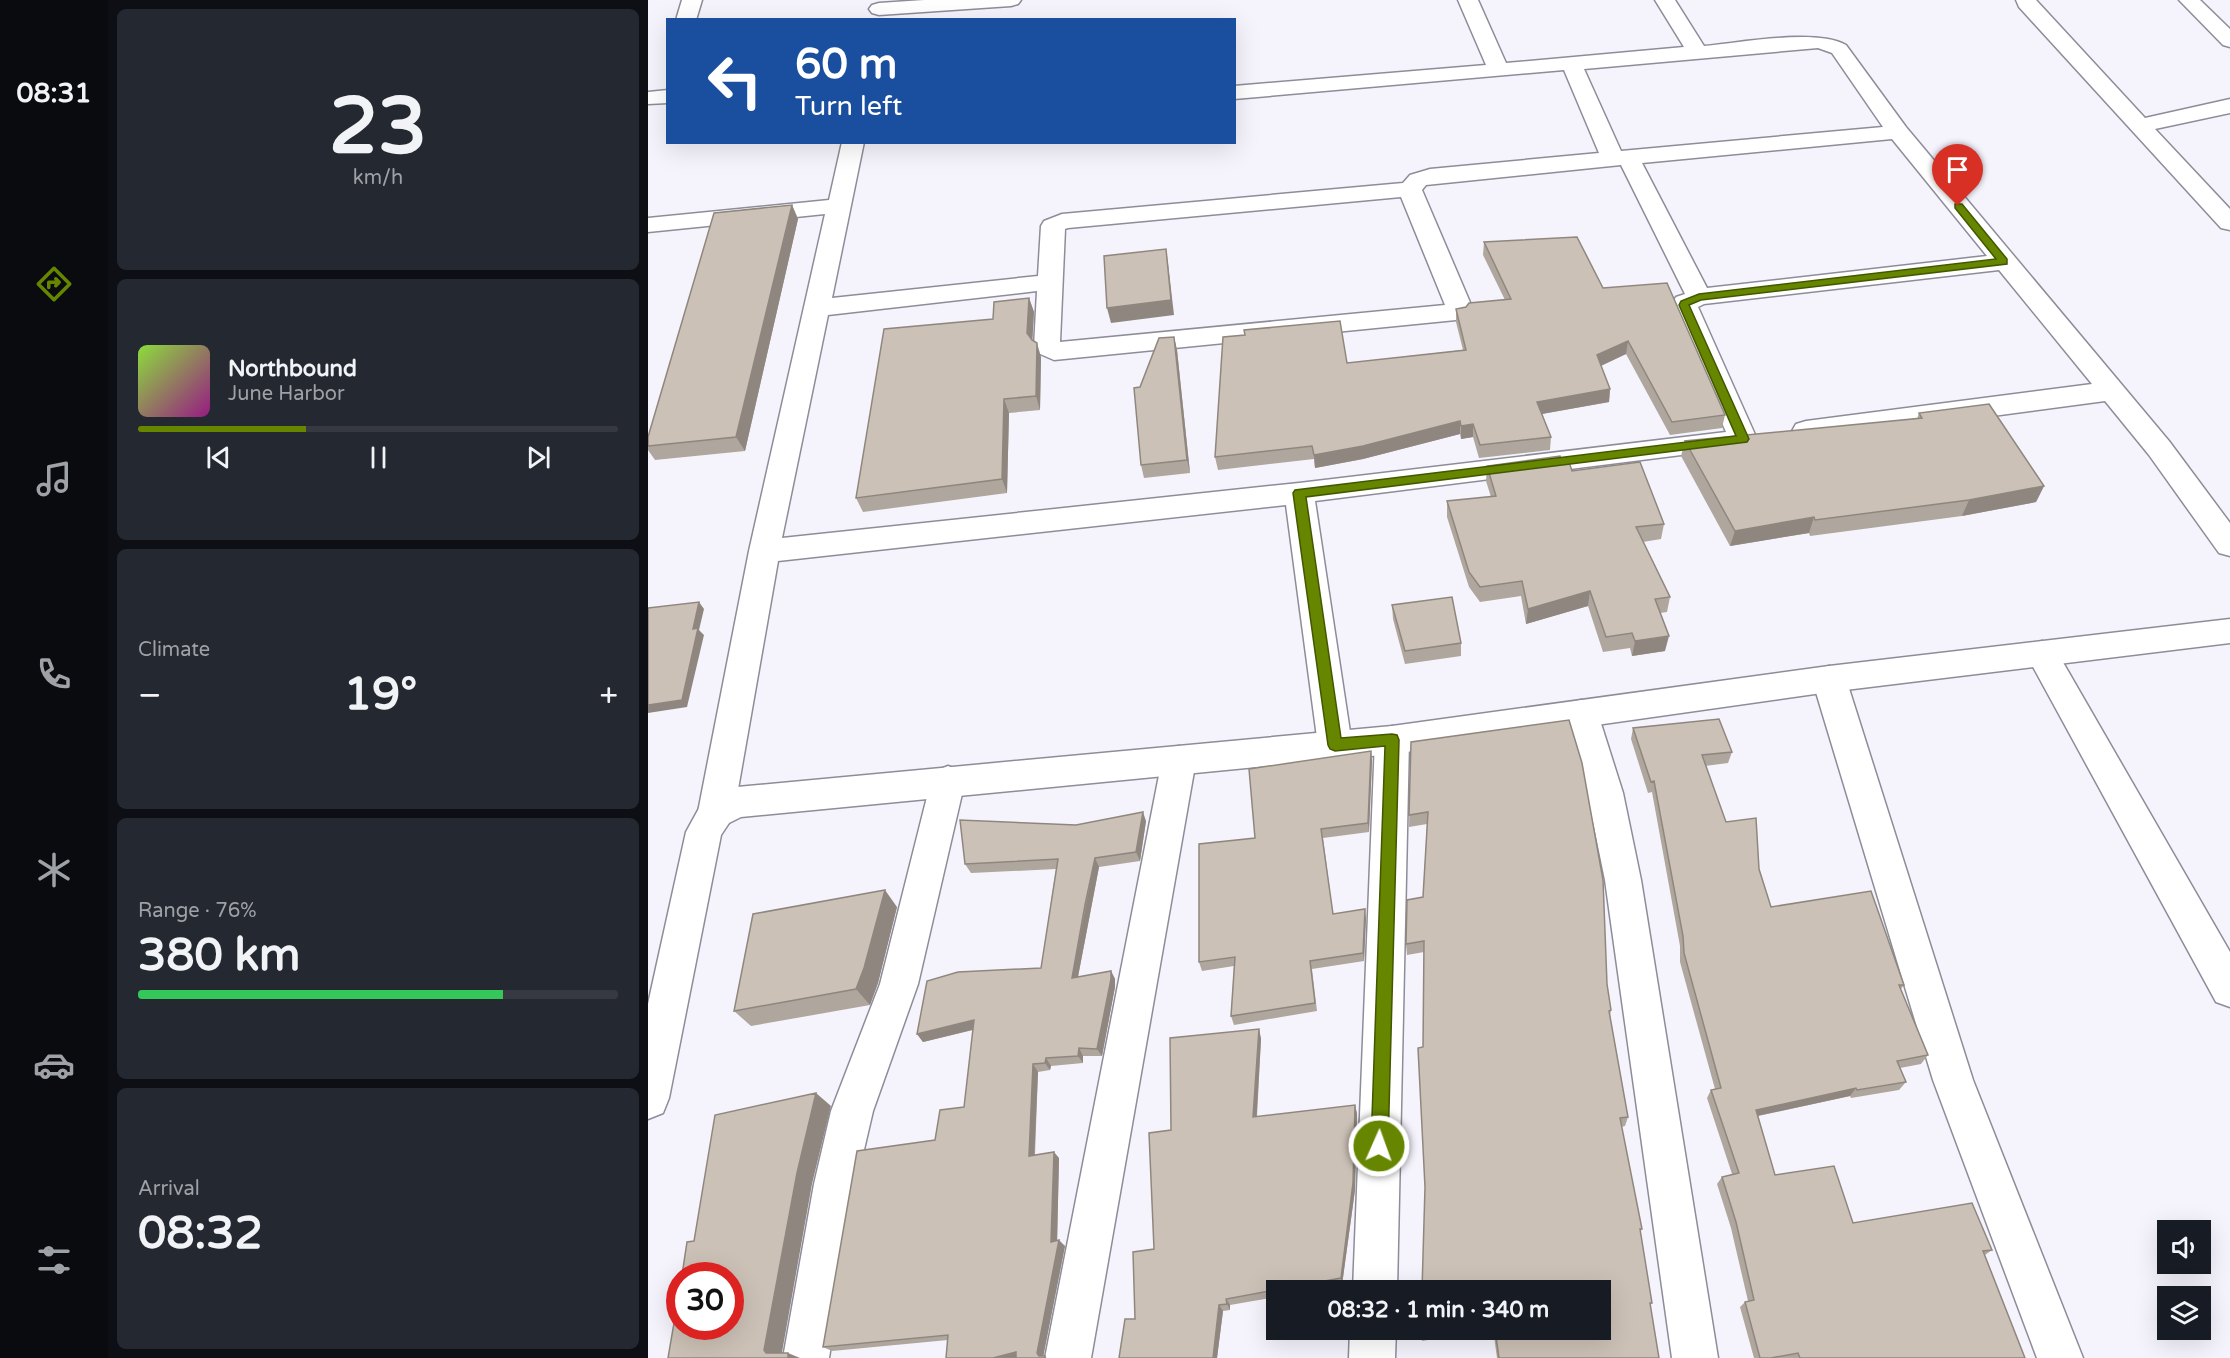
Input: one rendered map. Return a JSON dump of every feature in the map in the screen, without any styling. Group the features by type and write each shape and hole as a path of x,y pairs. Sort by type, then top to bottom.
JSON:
{"street":[{"path":"687,18 692,0"},
{"path":"879,10 1011,0"},
{"path":"1468,0 1498,69"},
{"path":"1665,0 1698,53"},
{"path":"2026,0 2026,3 2230,223"},
{"path":"2189,0 2230,41"},
{"path":"1236,93 1818,42 1830,44 1839,49 1898,132 2003,262 2159,448 2230,545"},
{"path":"1571,63 1620,158 1699,297"},
{"path":"2140,126 2230,106"},
{"path":"1410,189 1459,307 1456,312 1054,351 1047,347 1053,226 1062,221 1410,189 1418,180 1430,176 1898,132"},
{"path":"648,1098 704,832 716,812 764,551 853,144"},
{"path":"648,225 839,206"},
{"path":"1763,436 1684,305 1699,297 2003,262"},
{"path":"817,308 1051,282"},
{"path":"764,551 1299,493 2110,391"},
{"path":"1299,493 1335,745"},
{"path":"716,812 737,802 1392,740 1829,679 2230,631"},
{"path":"2042,654 2230,989"},
{"path":"1829,679 1953,1080 2060,1358"},
{"path":"1581,714 1605,793 1623,880 1695,1358"},
{"path":"1375,1280 1392,740"},
{"path":"1068,1358 1179,760"},
{"path":"806,1358 835,1184 852,1111 899,984 948,781"},
{"path":"1372,1358 1373,1340"}],"building":[{"path":"792,205 736,437 648,446 648,437 714,213"},
{"path":"1577,237 1603,288 1667,283 1725,415 1672,422 1628,341 1597,355 1610,389 1537,402 1551,437 1480,445 1473,424 1461,426 1460,421 1363,446 1314,455 1312,446 1215,457 1223,337 1245,335 1244,330 1340,321 1347,363 1466,350 1456,309 1466,307 1469,303 1511,299 1484,242"},
{"path":"1166,249 1171,300 1107,308 1104,256"},
{"path":"1029,298 1027,333 1037,343 1036,396 1004,399 1002,479 856,498 884,329 993,319 994,302"},
{"path":"1174,337 1187,460 1141,465 1134,388 1140,387 1159,338"},
{"path":"1989,404 2044,486 1969,500 1815,520 1814,517 1735,531 1685,441 1922,418 1919,413"},
{"path":"1560,456 1561,460 1568,459 1572,471 1640,462 1664,524 1636,527 1670,597 1655,599 1669,636 1635,641 1632,633 1606,637 1590,591 1528,609 1522,581 1480,587 1469,572 1447,501 1496,496 1487,466"},
{"path":"1452,597 1461,643 1405,651 1392,605"},
{"path":"699,602 693,629 698,628 682,700 648,705 648,608"},
{"path":"1719,719 1732,752 1702,755 1726,822 1756,818 1759,869 1771,907 1871,891 1904,985 1899,985 1928,1055 1897,1061 1906,1082 1857,1090 1856,1088 1756,1110 1775,1175 1834,1166 1853,1223 1972,1203 1992,1250 1983,1251 2025,1358 1800,1358 1798,1353 1760,1358 1745,1302 1754,1300 1736,1222 1722,1177 1739,1173 1711,1090 1721,1088 1684,953 1683,936 1654,781 1651,782 1633,728"},
{"path":"1569,720 1582,763 1603,880 1607,984 1611,1010 1609,1011 1628,1117 1620,1118 1642,1229 1640,1229 1659,1358 1499,1358 1497,1340 1611,1340 1611,1280 1422,1280 1425,1187 1418,1048 1423,1047 1424,941 1406,944 1407,900 1423,897 1428,812 1409,815 1411,742"},
{"path":"1371,751 1368,823 1321,829 1333,914 1365,909 1363,953 1310,961 1315,1003 1231,1016 1235,957 1199,962 1199,844 1255,838 1249,769"},
{"path":"1143,812 1136,852 1095,858 1085,905 1072,978 1111,971 1097,1049 1079,1048 1078,1056 1046,1058 1045,1063 1033,1064 1029,1156 1054,1152 1051,1242 1059,1240 1037,1353 1045,1358 1016,1358 1016,1352 993,1358 946,1358 948,1335 823,1347 857,1151 935,1140 940,1110 964,1107 974,1020 917,1034 927,981 958,972 1041,968 1058,859 965,864 960,820 1076,825"},
{"path":"885,890 856,989 734,1011 753,914"},
{"path":"1259,1029 1253,1117 1355,1105 1353,1183 1341,1278 1266,1280 1266,1292 1226,1299 1227,1304 1219,1305 1213,1358 1119,1358 1125,1319 1135,1319 1133,1252 1154,1249 1149,1133 1171,1130 1170,1038"},
{"path":"816,1093 797,1173 764,1350 766,1353 788,1353 788,1358 668,1358 671,1340 744,1340 744,1262 684,1262 687,1242 694,1241 715,1115"}],"route":[{"path":"1379,1146 1392,740 1335,745 1299,493 1743,439 1685,303 1699,297 2003,262 1958,206"}]}
